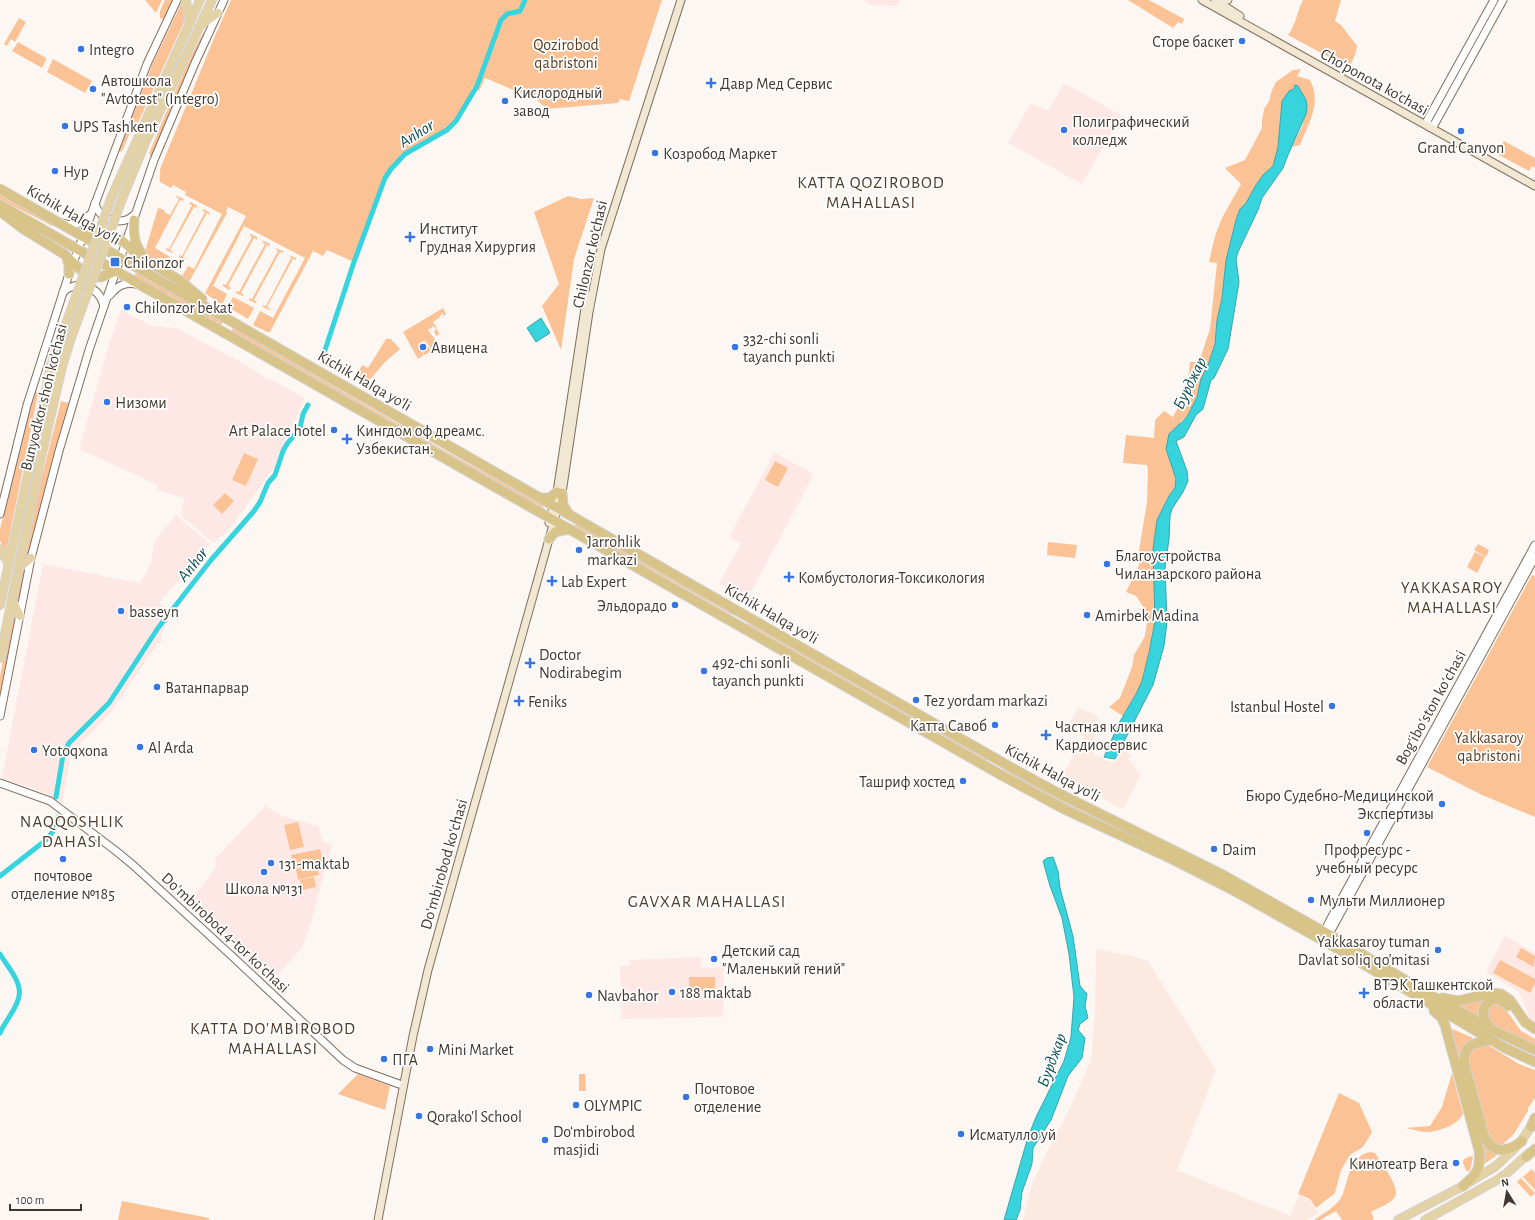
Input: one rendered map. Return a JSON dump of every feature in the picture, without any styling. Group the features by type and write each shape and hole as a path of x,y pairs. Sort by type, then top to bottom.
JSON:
{"highway":[{"name":"Kichik Halqa yo'li","path":"0,189 997,759 1165,850 1231,889 1325,935 1425,992 1493,1036 1523,1058 1535,1062"},
{"path":"3,208 26,214 53,228 57,225 54,219"},
{"path":"3,208 22,228 55,248 83,272 92,276 105,276 116,271"},
{"name":"Kichik Halqa yo'li","path":"3,208 78,249 991,770 1064,809 1165,850"},
{"path":"136,216 134,233 136,245 150,263"},
{"path":"82,236 95,233 104,234 117,238 126,243 142,258 179,280 220,315"},
{"path":"69,274 70,260"},
{"path":"229,335 227,331 228,326 231,324 236,324"},
{"path":"542,498 550,498 559,493 563,505 569,514"},
{"path":"549,540 555,532 569,529"},
{"path":"737,625 743,614"},
{"path":"991,770 997,759"},
{"name":"Kichik Halqa yo'li","path":"1325,935 1400,987 1493,1036 1535,1050"},
{"path":"1400,987 1436,1012 1446,1025 1479,1150 1478,1169 1473,1177 1463,1186"},
{"path":"1425,992 1455,1001 1492,993 1501,994 1510,1000 1526,1023 1535,1029"},
{"path":"1522,1141 1513,1148 1500,1150 1489,1144 1484,1135 1465,1060 1466,1051 1474,1043 1493,1036 1483,1015 1486,1004 1490,1000 1495,999 1505,1002 1520,1025 1535,1035"},
{"path":"1533,1124 1535,1118"},
{"path":"1526,1157 1535,1149"}],"main road":[{"path":"186,0 190,23"},
{"name":"Bunyodkor shoh ko'chasi","path":"0,605 51,366 112,196 200,0"},
{"name":"Bunyodkor shoh ko'chasi","path":"0,658 39,466 62,367 71,338 122,199 145,143 212,0"},
{"name":"Chilonzor ko'chasi","path":"636,132 676,0"},
{"name":"Chilonzor ko'chasi","path":"552,519 559,493 585,309 595,258 604,224 681,0"},
{"path":"1211,2 1228,0"},
{"path":"1232,0 1233,15"},
{"name":"Cho'ponota ko'chasi","path":"1211,2 1318,63 1535,182"},
{"name":"Cho'ponota ko'chasi","path":"1211,2 1233,15"},
{"path":"202,24 218,13"},
{"name":"Cho'ponota ko'chasi","path":"1430,124 1535,186"},
{"name":"Doʻmbirobod koʻchasi","path":"378,1220 402,1084 428,970 549,540 552,519"},
{"name":"Doʻmbirobod koʻchasi","path":"374,1220 426,964 552,519"},
{"path":"0,549 8,564"},
{"path":"19,568 31,558"},
{"path":"12,600 20,616"},
{"path":"1398,1220 1463,1186 1496,1166 1522,1141 1533,1124"},
{"path":"1425,1220 1497,1180 1526,1157 1535,1145"}],"street":[{"path":"70,260 78,249 147,64 177,0"},
{"path":"0,716 31,558 59,450 89,350 154,160 195,63 224,0"},
{"path":"1430,124 1494,0"},
{"path":"1430,124 1503,0"},
{"path":"94,205 101,214 113,221 126,220 136,216"},
{"path":"54,219 68,224 79,224 86,218 94,205"},
{"path":"0,514 27,405 69,274"},
{"path":"104,306 118,286 126,284 141,285"},
{"path":"63,292 75,286 88,286 99,294 104,306"},
{"name":"Bogʻiboʻston koʻchasi","path":"1325,935 1535,544"},
{"name":"Bogʻiboʻston koʻchasi","path":"1325,935 1535,557"},
{"name":"Doʻmbirobod 4-tor koʻchasi","path":"0,783 50,801 64,810 132,865 339,1057 356,1068 402,1084"},
{"name":"Doʻmbirobod 4-tor koʻchasi","path":"0,787 36,796"}],"shaded area":[{"path":"862,0 900,0 897,6 871,5"},
{"name":"Полиграфический колледж","path":"1064,83 1121,115 1082,184 1008,143 1031,103 1048,111"},
{"path":"121,310 152,326 176,328 245,364 267,379 268,378 305,398 274,467 229,530 213,543 181,515 184,498 157,490 158,485 79,449 110,341"},
{"path":"777,454 814,474 748,598 719,583 741,544 729,537 773,455"},
{"path":"176,515 210,544 159,603 170,612 168,621 162,632 161,643 158,643 112,711 71,754 62,803 41,791 2,778 43,564 139,583 145,576 151,562 154,542"},
{"path":"1078,708 1097,715 1093,754 1109,762 1116,761 1123,750 1131,755 1128,759 1135,765 1134,766 1141,775 1124,807 1120,808 1090,790 1089,792 1063,780 1064,773 1084,737 1067,727"},
{"name":"131-maktab","path":"265,806 282,816 318,826 323,842 332,844 311,923 302,948 272,981 216,927 188,904 216,867 215,859"},
{"path":"1505,936 1535,953 1535,1022 1530,1019 1519,992 1486,972"},
{"path":"1096,949 1132,956 1148,961 1216,1070 1177,1170 1290,1216 1299,1195 1309,1200 1319,1212 1307,1220 1023,1220 1031,1188 1041,1163 1068,1112 1091,1060 1095,1011"},
{"name":"188 maktab","path":"701,957 701,968 724,967 723,1017 621,1019 620,966 631,965 630,960"}],"green space":[{"path":"145,0 162,0 156,13"},
{"path":"165,0 174,0 165,20 160,18 160,11"},
{"name":"Qozirobod qabristoni","path":"231,0 662,0 629,101 620,99 618,103 547,109 537,100 485,78 479,91 471,87 474,91 451,126 447,130 405,154 391,169 379,192 354,262 327,250 323,256 313,251 270,332 267,332 253,325 260,311 273,318 305,258 244,226 213,286 227,294 222,305 205,293 246,216 228,207 227,213 189,282 181,278 188,266 194,269 222,214 185,195 186,192 173,185 171,188 160,182 160,169"},
{"path":"1128,0 1149,0 1184,19 1182,24 1178,22 1173,28"},
{"path":"1303,0 1341,0 1335,21 1341,25 1357,46 1349,68 1288,35 1293,27"},
{"path":"182,2 186,16 184,22 137,125 134,124 122,151 118,152 152,65"},
{"path":"19,18 26,22 15,42 11,39 7,46 4,44"},
{"path":"209,26 154,159 149,154 187,65 196,46"},
{"path":"18,42 46,58 42,68 12,51"},
{"path":"53,59 92,81 85,93 47,72"},
{"path":"1301,69 1297,76 1310,80 1313,88 1315,97 1313,112 1300,145 1292,147 1303,124 1306,100 1298,86 1282,101 1278,148 1273,166 1263,175 1256,185 1246,203 1240,209 1236,220 1226,260 1215,344 1208,365 1201,379 1197,397 1187,417 1181,421 1166,449 1176,479 1175,488 1169,496 1154,582 1155,621 1142,681 1123,716 1109,707 1120,698 1132,667 1134,655 1145,636 1147,622 1144,608 1136,596 1126,592 1141,561 1139,551 1147,502 1148,471 1147,465 1123,463 1126,435 1154,438 1155,420 1164,411 1173,417 1187,390 1190,362 1199,362 1210,329 1217,263 1209,262 1215,236 1222,218 1241,184 1225,168 1245,160 1262,128 1264,109 1269,101 1276,82 1293,70"},
{"path":"1504,141 1535,158 1535,168 1532,166 1529,171 1497,154"},
{"path":"0,195 53,225 52,226 0,199"},
{"path":"177,196 184,199 183,201 180,200 155,248 170,257 165,268 145,254 158,208 165,210 164,212 170,215 179,199 176,197"},
{"path":"568,196 582,199 594,198 574,259 561,350 542,306 559,284 534,212"},
{"path":"191,202 197,206 197,208 194,207 170,250 173,252 172,253 166,250 166,248 169,249 192,205 189,204"},
{"path":"204,209 210,213 210,215 207,213 183,257 186,259 185,260 179,257 179,255 182,256 205,212 202,210"},
{"path":"251,234 257,237 257,240 254,238 228,286 231,288 229,290 223,286 223,284 226,285 252,237 249,235"},
{"path":"264,241 270,244 270,246 267,245 241,293 244,295 242,296 236,293 236,291 239,292 265,244 262,242"},
{"path":"275,248 283,251 283,253 280,252 254,300 257,302 255,303 249,300 249,298 252,299 278,251"},
{"path":"289,255 296,258 296,260 293,259 267,307 270,309 269,310 262,305 266,306 291,258"},
{"path":"136,273 223,322 221,325 134,276"},
{"path":"233,297 254,308 248,319 228,307"},
{"path":"443,308 446,314 444,316 442,313 439,318 433,322 440,334 436,336 434,326 428,330 439,345 432,350 425,340 418,344 419,345 425,341 431,351 425,355 419,346 424,355 418,359 403,332"},
{"path":"233,328 440,448 544,506 542,508 232,331"},
{"path":"386,339 391,339 400,349 385,362 367,383 356,377 362,365 368,368"},
{"path":"34,392 37,392 37,399 6,553 0,541 0,529"},
{"path":"61,401 69,403 30,554 25,558 41,480"},
{"path":"244,453 258,459 246,486 232,480"},
{"path":"775,461 788,468 778,487 765,480"},
{"path":"225,493 234,501 222,514 213,505"},
{"path":"576,523 733,612 732,615 574,526"},
{"path":"1048,542 1077,545 1075,558 1047,555"},
{"path":"1478,544 1489,550 1486,557 1474,550"},
{"path":"1475,552 1485,557 1477,573 1467,567"},
{"path":"27,566 19,606 16,599 22,570"},
{"name":"Yakkasaroy qabristoni","path":"1532,575 1535,576 1535,817 1482,795 1427,767"},
{"path":"13,608 17,615 0,700 0,676"},
{"path":"749,621 989,758 987,761 747,624"},
{"path":"1005,767 1117,826 1116,828 1057,800 1003,770"},
{"path":"298,822 304,847 290,850 284,825"},
{"path":"320,849 323,862 294,868 291,855"},
{"path":"317,864 319,875 298,880 296,869"},
{"path":"314,877 316,887 302,890 300,880"},
{"path":"1521,948 1535,956 1534,967 1516,957"},
{"path":"1500,960 1535,979 1535,984 1530,993 1493,973"},
{"path":"689,977 715,977 715,990 689,991"},
{"path":"1490,996 1482,1003 1478,1017 1459,1005"},
{"path":"1497,1002 1505,1008 1521,1031 1535,1039 1535,1045 1508,1034 1490,1022 1487,1016 1487,1008"},
{"path":"1450,1028 1473,1038 1462,1049 1459,1059"},
{"path":"1480,1045 1488,1045 1519,1064 1535,1070 1535,1098 1513,1135 1503,1144 1496,1144 1490,1139 1467,1061 1468,1053"},
{"path":"1452,1073 1463,1114 1460,1118 1449,1126 1430,1132 1405,1128 1430,1126 1442,1107"},
{"path":"358,1074 390,1086 385,1110 338,1094"},
{"path":"579,1074 585,1074 586,1091 579,1091"},
{"path":"1339,1093 1359,1103 1372,1132 1363,1147 1350,1155 1341,1170 1335,1193 1316,1208 1310,1199 1298,1194"},
{"path":"1480,1138 1484,1144 1500,1153 1483,1165"},
{"path":"1371,1152 1375,1153 1393,1181 1396,1193 1395,1197 1387,1204 1371,1212 1374,1219 1372,1220 1342,1220 1336,1211 1320,1220 1314,1220 1330,1210 1339,1200 1342,1196 1354,1163 1364,1154"},
{"path":"1470,1156 1473,1157 1470,1170 1467,1172 1463,1160"},
{"path":"1532,1169 1535,1173 1535,1190 1523,1177"},
{"path":"1521,1178 1535,1193 1531,1197 1517,1182"},
{"path":"122,1201 209,1218 209,1220 118,1220"}],"water":[{"name":"Бурджар","path":"1295,85 1298,86 1306,100 1306,114 1283,168 1262,198 1258,210 1238,252 1236,259 1239,282 1228,349 1214,378 1211,380 1203,409 1196,415 1184,437 1176,441 1187,471 1188,481 1172,509 1170,516 1169,539 1165,568 1167,622 1164,646 1153,685 1115,759 1104,757 1119,723 1142,681 1149,653 1155,621 1153,549 1157,520 1169,496 1175,488 1176,479 1166,449 1169,434 1187,417 1197,397 1201,379 1208,365 1215,344 1226,260 1236,220 1240,209 1246,203 1256,185 1263,175 1273,166 1278,147 1282,101 1289,91 1294,89"},
{"path":"541,318 550,333 536,342 527,328"},
{"name":"Бурджар","path":"1053,857 1058,871 1060,888 1073,936 1080,986 1087,994 1085,1006 1088,1018 1080,1024 1078,1030 1085,1038 1082,1058 1068,1076 1051,1120 1033,1148 1032,1164 1022,1192 1020,1210 1016,1220 1004,1220 1028,1137 1036,1117 1064,1061 1071,1037 1074,997 1069,954 1062,918 1050,886 1043,861 1047,858"}],"waterway":[{"name":"Anhor","path":"325,350 354,262 385,178 405,154 447,130 456,121 477,86 501,20 507,14 520,11 525,0"},
{"name":"Anhor","path":"56,797 63,755 69,743 109,703 158,628 211,560 254,511 260,502 268,483 275,475 283,451 300,428 303,414 308,405"},
{"name":"Anhor","path":"0,876 46,840 54,830 58,817"},
{"name":"Anhor","path":"0,954 16,980 19,991 16,1006 0,1033"}],"place":[{"name":"Сторе баскет","path":"1242,41"},
{"name":"Integro","path":"81,49"},
{"name":"Давр Мед Сервис","path":"711,83"},
{"name":"Автошкола \"Avtotest\" (Integro)","path":"93,89"},
{"name":"Кислородный завод","path":"505,101"},
{"name":"UPS Tashkent","path":"65,126"},
{"name":"Полиграфический колледж","path":"1064,130"},
{"name":"Grand Canyon","path":"1461,131"},
{"name":"Козробод Маркет","path":"655,153"},
{"name":"Нур","path":"55,171"},
{"name":"Институт Грудная Хирургия","path":"410,237"},
{"name":"Chilonzor","path":"115,262"},
{"name":"Chilonzor bekat","path":"127,307"},
{"name":"Авицена","path":"423,347"},
{"name":"332-chi sonli tayanch punkti","path":"735,347"},
{"name":"Низоми","path":"107,402"},
{"name":"Art Palace hotel","path":"334,430"},
{"name":"Кингдом оф дреамс. Узбекистан.","path":"347,439"},
{"name":"Jarrohlik markazi","path":"579,550"},
{"name":"Благоустройства Чиланзарского района","path":"1107,564"},
{"name":"Комбустология-Токсикология","path":"789,577"},
{"name":"Lab Expert","path":"552,581"},
{"name":"Эльдорадо","path":"675,605"},
{"name":"basseyn","path":"121,611"},
{"name":"Amirbek Madina","path":"1087,615"},
{"name":"Doctor Nodirabegim","path":"530,663"},
{"name":"492-chi sonli tayanch punkti","path":"704,671"},
{"name":"Ватанпарвар","path":"157,687"},
{"name":"Tez yordam markazi","path":"916,700"},
{"name":"Feniks","path":"519,701"},
{"name":"Istanbul Hostel","path":"1332,706"},
{"name":"Катта Савоб","path":"995,725"},
{"name":"Частная клиника Кардиосервис","path":"1046,735"},
{"name":"Al Arda","path":"140,747"},
{"name":"Yotoqxona","path":"34,750"},
{"name":"Ташриф хостед","path":"963,781"},
{"name":"Бюро Судебно-Медицинской Экспертизы","path":"1442,804"},
{"name":"Профресурс - учебный ресурс","path":"1367,833"},
{"name":"Daim","path":"1214,849"},
{"name":"почтовое отделение №185","path":"63,859"},
{"name":"131-maktab","path":"271,863"},
{"name":"Школа №131","path":"264,872"},
{"name":"Мульти Миллионер","path":"1311,900"},
{"name":"Yakkasaroy tuman Davlat soliq qo'mitasi","path":"1438,950"},
{"name":"Детский сад \"Маленький гений\"","path":"714,959"},
{"name":"188 maktab","path":"672,992"},
{"name":"ВТЭК Ташкентской области","path":"1364,993"},
{"name":"Navbahor","path":"589,995"},
{"name":"Mini Market","path":"430,1049"},
{"name":"ПГА","path":"384,1059"},
{"name":"Почтовое отделение","path":"686,1097"},
{"name":"OLYMPIC","path":"576,1105"},
{"name":"Qorako'l School","path":"419,1116"},
{"name":"Исматулло уй","path":"961,1134"},
{"name":"Do‘mbirobod masjidi","path":"545,1140"},
{"name":"Кинотеатр Вега","path":"1456,1163"}],"district":[{"name":"KATTA QOZIROBOD MAHALLASI","path":"871,192"},
{"name":"YAKKASAROY MAHALLASI","path":"1452,597"},
{"name":"NAQQOSHLIK DAHASI","path":"72,831"},
{"name":"GAVXAR MAHALLASI","path":"707,901"},
{"name":"KATTA DO'MBIROBOD MAHALLASI","path":"273,1038"}]}
